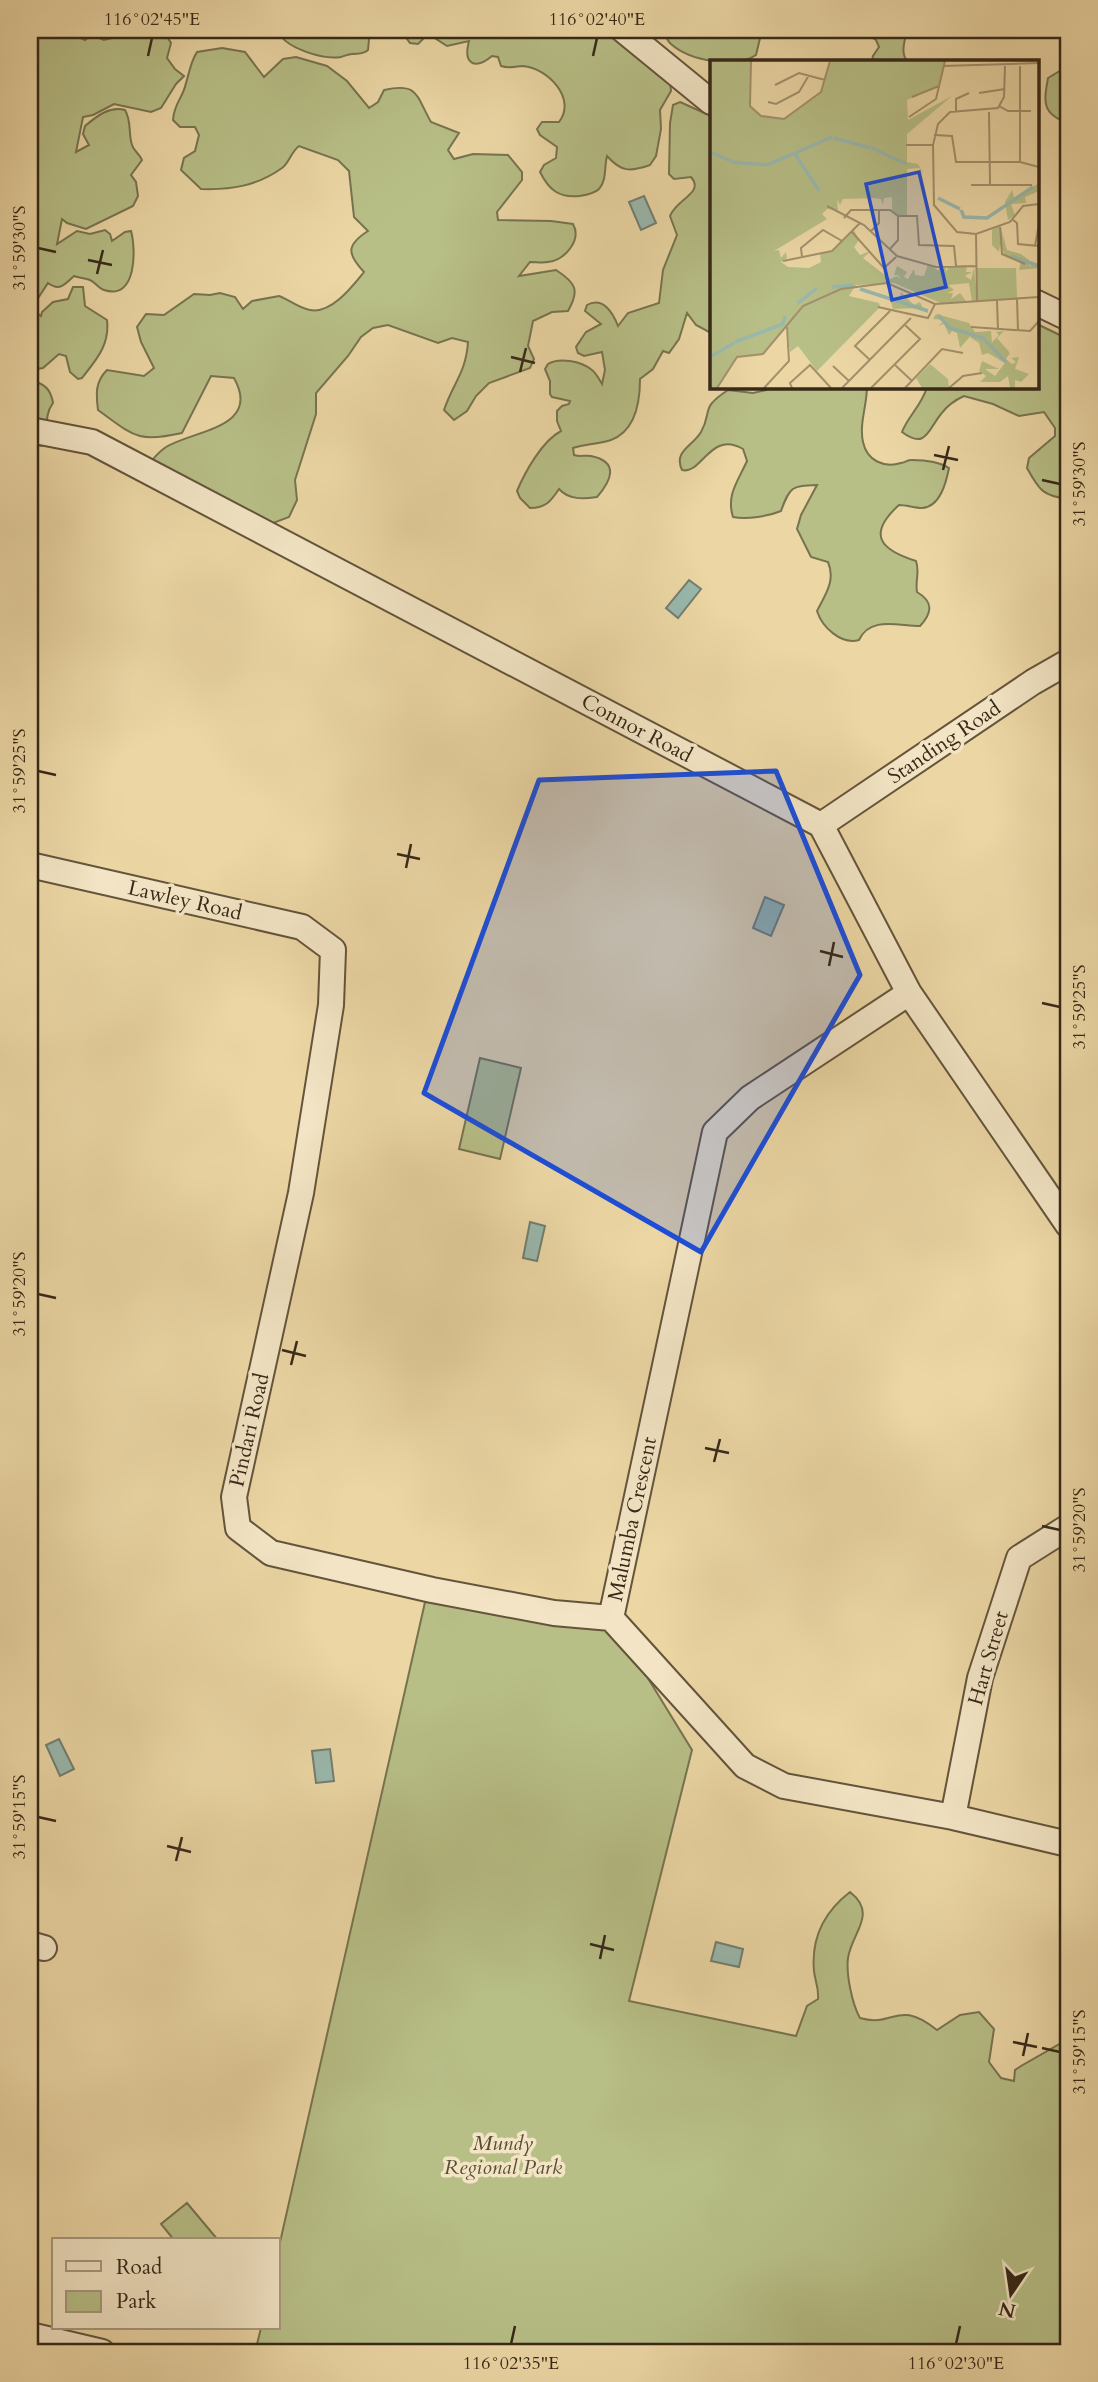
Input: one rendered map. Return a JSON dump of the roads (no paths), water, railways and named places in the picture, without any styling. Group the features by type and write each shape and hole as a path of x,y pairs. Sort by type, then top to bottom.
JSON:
{"street":[{"path":"623,30 710,101"},
{"path":"1038,303 1068,317"},
{"name":"Connor Road","path":"30,429 92,443 821,825"},
{"name":"Standing Road","path":"821,825 1068,662"},
{"path":"821,825 909,993 1068,1225"},
{"name":"Lawley Road","path":"30,865 302,927 333,950"},
{"name":"Pindari Road","path":"333,950 331,1005 301,1193 234,1497 238,1528 271,1553 554,1613 611,1618"},
{"name":"Malumba Crescent","path":"909,993 750,1098 715,1132 611,1618 745,1766 784,1786 953,1817 1068,1844"},
{"name":"Hart Street","path":"953,1817 980,1678 1018,1558 1068,1528"},
{"path":"30,2334 102,2352"}],"water":[{"path":"644,196 656,223 641,230 629,202"},
{"path":"689,580 701,589 678,618 666,608"},
{"path":"765,897 784,905 771,936 753,928"},
{"path":"530,1222 545,1226 537,1261 523,1258"},
{"path":"59,1739 74,1769 60,1776 46,1745"},
{"path":"330,1749 334,1781 316,1783 312,1751"},
{"path":"716,1942 743,1949 739,1967 711,1961"}],"park label":[{"name":"Mundy Regional Park","path":"503,2155"}]}
